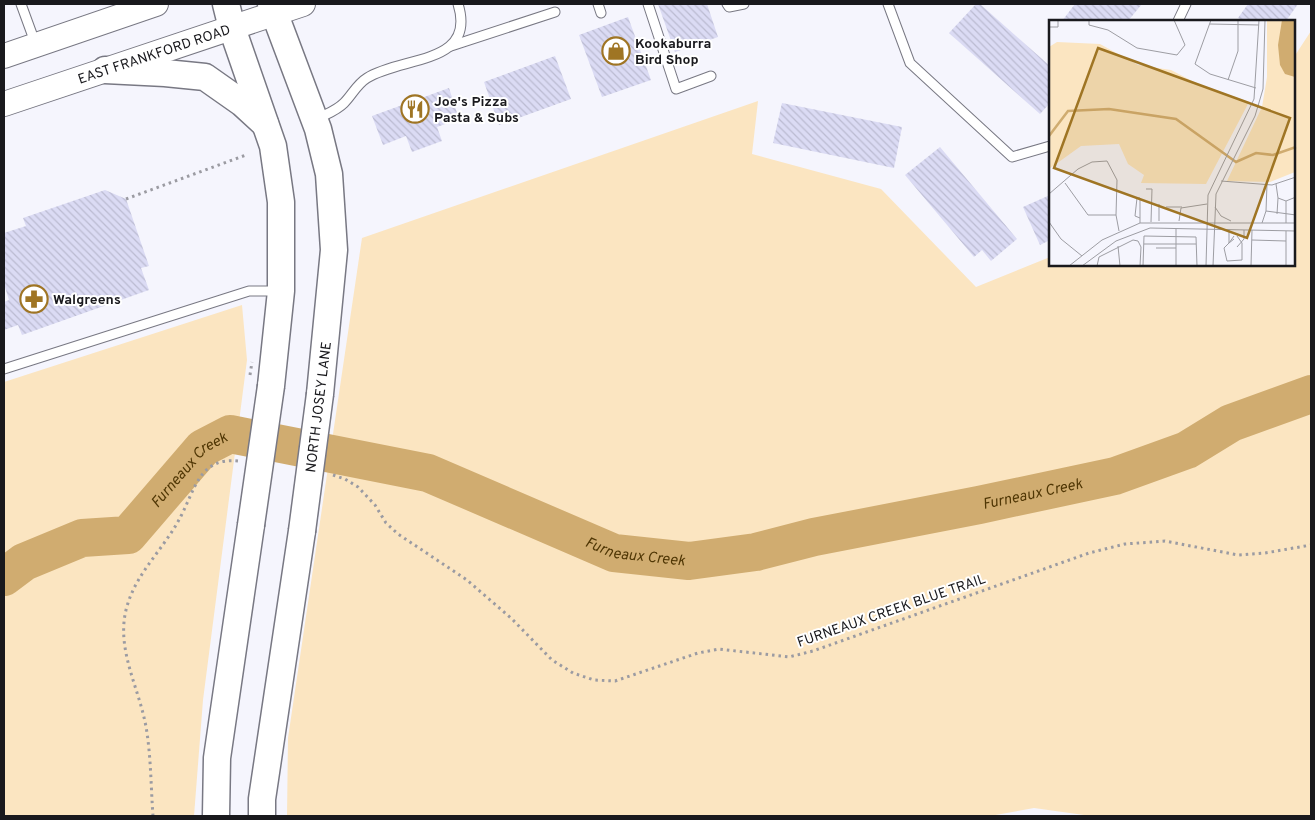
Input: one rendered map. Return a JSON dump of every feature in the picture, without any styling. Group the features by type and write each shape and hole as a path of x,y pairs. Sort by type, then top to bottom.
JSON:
{"main road":[{"path":"4,56 125,9 156,4"},
{"name":"EAST FRANKFORD ROAD","path":"4,104 105,70 229,16 303,4"},
{"name":"NORTH JOSEY LANE","path":"262,816 262,799 302,531 320,394 334,250 329,174 314,120 273,9"},
{"path":"216,816 217,758 271,386 281,291 281,202 273,146 229,16"},
{"path":"105,70 205,77 242,103 266,125"}],"lane":[{"path":"21,4 36,45"},
{"path":"451,46 459,37 462,26 462,15 458,4"},
{"path":"648,4 676,89 711,76"},
{"path":"727,4 728,7 744,4"},
{"path":"888,4 910,63 1012,157 1049,146"},
{"path":"1178,20 1186,4"},
{"path":"314,120 334,111 343,104 361,83 378,72 439,53 451,46 555,12"},
{"path":"4,370 249,291 281,291"}],"path":[{"path":"126,199 246,155"},
{"path":"153,816 147,731 126,658 123,632 128,603 140,578 168,540 200,476 212,465 227,460 246,462"},
{"name":"FURNEAUX CREEK BLUE TRAIL","path":"329,473 345,479 358,487 375,505 386,523 398,534 467,580 512,619 552,660 573,673 594,680 615,682 698,653 719,649 790,657 813,651 1089,553 1125,544 1165,541 1238,555 1266,554 1311,545"}],"shaded area":[{"path":"1311,31 1311,816 1091,816 1034,808 990,816 287,816 288,738 362,238 758,101 752,154 881,189 976,287 1049,257 1049,266 1295,266 1295,55"},
{"path":"242,305 247,360 203,700 194,816 4,816 4,382"}],"building":[{"path":"658,4 707,4 718,37 675,52"},
{"path":"976,4 980,4 1049,65 1049,104 1040,114 949,33"},
{"path":"1075,4 1142,4 1129,20 1063,20"},
{"path":"1248,4 1298,4 1287,20 1241,20 1238,18"},
{"path":"628,17 651,80 602,97 579,35"},
{"path":"555,56 571,99 499,125 484,82"},
{"path":"449,88 459,119 437,127 442,141 412,152 406,136 383,145 372,116"},
{"path":"782,103 902,127 894,168 773,143"},
{"path":"940,147 1017,239 991,261 982,250 974,257 905,175"},
{"name":"Walgreens","path":"105,190 126,199 149,266 141,268 149,290 22,335 18,325 4,330 4,302 9,300 4,284 4,233 26,226 23,218"},
{"path":"1049,195 1049,240 1040,245 1023,207"}],"waterway":[{"name":"Furneaux Creek","path":"4,577 24,562 82,538 128,535 203,448 230,434 428,473 614,553 689,561 756,552 814,537 1115,476 1187,450 1231,423 1311,394"}],"place":[{"name":"Kookaburra Bird Shop","path":"616,51"},
{"name":"Joe's Pizza Pasta & Subs","path":"415,109"},
{"name":"Walgreens","path":"34,299"}]}
